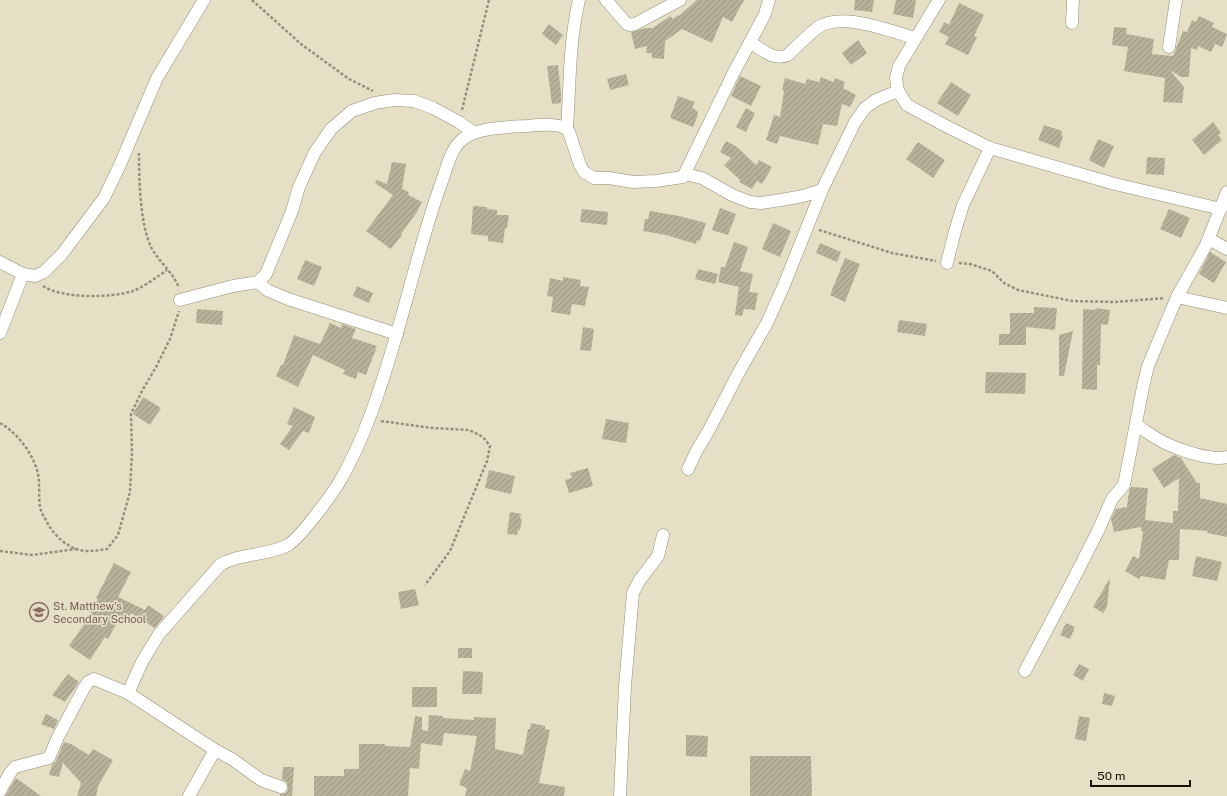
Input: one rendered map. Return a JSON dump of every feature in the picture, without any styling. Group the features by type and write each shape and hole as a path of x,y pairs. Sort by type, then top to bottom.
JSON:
{"street":[{"path":"0,262 29,275 44,272 62,254 104,198 157,78 204,0"},
{"path":"579,0 574,22 566,128 571,137 580,165 584,172 594,178 609,178 633,182 656,182 683,177 733,74 765,14 769,0"},
{"path":"606,0 627,24 630,25 635,24 680,0"},
{"path":"939,0 899,66 896,78 898,91 907,104 944,125 990,148 1115,184 1221,209"},
{"path":"1072,0 1072,24"},
{"path":"1169,47 1176,0"},
{"path":"750,42 774,57 782,57 788,55 818,27 835,22 859,23 915,38"},
{"path":"688,469 739,372 767,323 784,286 822,190 855,122 865,108 876,100 898,91"},
{"path":"180,300 233,286 258,282 266,274 292,211 299,187 315,152 331,129 352,111 375,103 394,100 414,101 433,108 459,122 473,132"},
{"path":"128,693 142,662 159,634 220,565 242,556 286,546 293,542 336,486 353,456 369,420 397,334 436,197 449,162 462,139 473,132 503,128 540,125 561,126 566,128"},
{"path":"947,263 963,205 990,148"},
{"path":"685,174 702,178 732,195 750,202 761,203 781,200 822,190"},
{"path":"1025,672 1075,578 1112,499 1122,487 1127,472 1148,366 1177,297 1209,239 1227,192"},
{"path":"1209,239 1227,249"},
{"path":"0,334 29,275"},
{"path":"258,282 267,290 288,299 397,334"},
{"path":"1177,297 1227,308"},
{"path":"1136,425 1168,444 1190,452 1219,459 1227,457"},
{"path":"620,796 625,686 633,593 639,581 658,556 663,535"},
{"path":"0,791 15,767 49,758 58,737 88,682 94,679 128,693 215,750 232,759 261,780 281,786"},
{"path":"189,796 215,750"}],"path":[{"path":"252,0 301,44 349,79 375,92"},
{"path":"459,122 489,0"},
{"path":"0,551 32,555 76,549 88,551 107,549 118,535 130,492 132,452 131,414 170,338 179,312 180,300 179,289 175,279 151,246 145,224 139,177 139,146"},
{"path":"808,227 892,252 947,263 970,264 992,271 1004,283 1018,290 1072,301 1115,302 1177,297"},
{"path":"29,275 43,286 55,291 83,296 111,296 135,290 168,270"},
{"path":"369,420 432,428 469,430 483,437 490,446 487,460 450,551 425,585"},
{"path":"0,423 17,436 34,464 38,478 41,509 51,530 60,540 76,549"}],"building":[{"path":"697,0 744,0 732,22 723,17 712,43 682,29 665,41 664,59 652,58 652,53 646,53 647,46 635,49 631,32 646,28 653,28 670,16 673,19 678,15 679,16"},
{"path":"855,0 874,0 872,12 854,10"},
{"path":"896,0 916,0 913,18 893,14"},
{"path":"959,3 984,15 974,36 977,37 968,55 945,44 949,37 939,32 944,22 949,25"},
{"path":"1199,16 1214,23 1212,27 1227,34 1222,47 1215,44 1211,52 1198,46 1197,50 1191,48 1189,77 1181,77 1170,70 1184,87 1182,103 1163,102 1165,78 1124,71 1128,47 1112,45 1114,27 1127,28 1126,34 1154,39 1152,54 1173,56 1183,31 1187,32 1192,20 1196,22"},
{"path":"549,24 563,35 556,45 542,34"},
{"path":"858,40 867,53 851,65 842,53"},
{"path":"558,65 561,103 552,104 547,66"},
{"path":"626,74 629,85 610,90 607,79"},
{"path":"740,76 761,86 751,106 731,96"},
{"path":"821,77 833,82 835,78 845,82 843,88 856,95 850,107 842,104 837,126 823,124 818,145 780,136 777,144 766,140 774,115 780,117 784,91 782,90 785,78 805,84 807,79 819,82"},
{"path":"951,82 971,95 958,116 937,103"},
{"path":"678,96 695,102 692,107 698,112 698,115 693,127 670,118"},
{"path":"746,108 755,113 746,132 736,127"},
{"path":"1213,122 1221,133 1218,135 1222,140 1204,155 1192,140"},
{"path":"1044,125 1062,131 1061,135 1063,136 1059,148 1038,140"},
{"path":"1098,139 1114,146 1104,168 1089,160"},
{"path":"726,141 737,147 756,165 759,160 772,167 762,184 757,181 752,189 739,182 740,180 724,165 731,158 720,152"},
{"path":"918,142 945,160 933,178 906,159"},
{"path":"1147,157 1165,158 1164,175 1146,174"},
{"path":"392,162 406,164 402,189 409,192 408,195 422,202 417,212 401,234 402,235 391,249 366,231 393,195 375,183 377,180 387,184"},
{"path":"473,206 487,207 487,209 497,210 497,215 509,215 503,243 488,241 488,236 471,234"},
{"path":"720,208 736,214 728,235 712,230"},
{"path":"582,209 608,212 607,225 580,222"},
{"path":"1169,209 1190,218 1181,238 1160,229"},
{"path":"650,211 706,223 700,241 697,240 696,244 666,235 643,231 645,219 648,219"},
{"path":"773,223 791,231 780,257 762,249"},
{"path":"734,242 748,247 740,271 753,274 749,292 758,293 755,310 744,309 742,316 735,315 739,287 718,282 721,267 725,267"},
{"path":"820,243 841,252 837,262 816,253"},
{"path":"1210,252 1226,262 1214,283 1199,274"},
{"path":"845,258 860,264 845,302 830,295"},
{"path":"305,260 322,267 314,286 297,279"},
{"path":"698,269 718,274 715,284 695,279"},
{"path":"563,277 581,280 580,286 589,287 585,306 572,304 570,315 551,312 553,297 547,296 550,278 563,281"},
{"path":"357,286 373,293 369,303 353,296"},
{"path":"1034,307 1057,308 1055,330 1026,327 1026,345 999,345 999,334 1010,334 1010,313 1034,313"},
{"path":"1096,308 1110,310 1108,325 1101,324 1100,365 1097,365 1097,390 1082,389 1083,309 1095,310"},
{"path":"197,309 223,311 222,325 196,323"},
{"path":"899,320 927,324 925,336 897,332"},
{"path":"330,323 341,328 342,324 356,329 352,338 377,346 366,375 358,372 356,379 343,374 345,370 313,355 298,387 276,376 281,365 283,365 294,335 320,344"},
{"path":"583,327 594,329 591,351 580,350"},
{"path":"1073,331 1064,376 1059,376 1059,335"},
{"path":"986,372 1026,373 1025,394 985,393"},
{"path":"143,397 161,408 150,425 133,414"},
{"path":"294,407 315,417 309,433 303,431 289,450 280,444 293,426 287,424"},
{"path":"606,419 629,423 626,443 602,439"},
{"path":"1174,455 1181,458 1197,483 1200,483 1200,498 1227,504 1227,537 1207,533 1208,531 1180,529 1179,560 1169,560 1165,580 1141,576 1139,579 1125,571 1133,556 1139,559 1143,531 1141,531 1141,527 1114,532 1111,519 1116,509 1127,507 1131,487 1148,488 1145,520 1173,523 1173,511 1178,511 1179,478 1164,488 1152,469"},
{"path":"588,468 593,486 569,493 565,480 572,478 570,473"},
{"path":"489,470 515,476 511,494 485,488"},
{"path":"510,512 521,514 520,519 522,519 520,530 518,530 517,535 507,534"},
{"path":"1196,556 1222,562 1217,581 1192,576"},
{"path":"114,563 131,572 118,597 145,610 148,605 164,616 155,628 131,613 128,619 121,615 108,639 105,637 90,660 69,646 83,626 98,599 96,598"},
{"path":"1110,578 1107,607 1103,613 1093,607"},
{"path":"415,589 419,605 401,609 398,592"},
{"path":"1066,623 1075,627 1070,639 1060,635"},
{"path":"458,648 472,648 472,658 458,658"},
{"path":"1079,664 1089,669 1083,681 1073,675"},
{"path":"463,671 483,672 482,694 462,694"},
{"path":"68,674 79,682 65,702 52,695"},
{"path":"412,687 437,687 437,707 412,707"},
{"path":"1104,693 1115,696 1112,706 1102,704"},
{"path":"46,714 58,720 54,729 41,724"},
{"path":"429,715 443,716 443,718 474,720 474,717 496,718 495,749 523,755 528,729 530,729 531,723 545,726 545,729 550,730 539,783 565,787 564,796 465,796 467,788 459,785 465,769 470,771 477,736 444,733 442,746 421,743 419,769 410,768 408,796 314,796 314,776 344,776 344,769 359,769 359,744 385,744 385,746 410,747 415,716 422,717 422,730 428,731"},
{"path":"1079,716 1090,718 1086,741 1075,739"},
{"path":"686,735 708,736 707,757 686,756"},
{"path":"64,742 71,744 89,755 93,749 113,760 98,786 96,796 77,796 81,783 63,763 59,777 49,775 52,765 56,761"},
{"path":"750,756 811,756 812,796 750,796"},
{"path":"283,767 294,767 292,796 280,796 280,794 286,793 288,789 287,782 282,779"},
{"path":"16,778 41,796 5,796"}],"place":[{"name":"St. Matthew's Secondary School","path":"39,612"}]}
